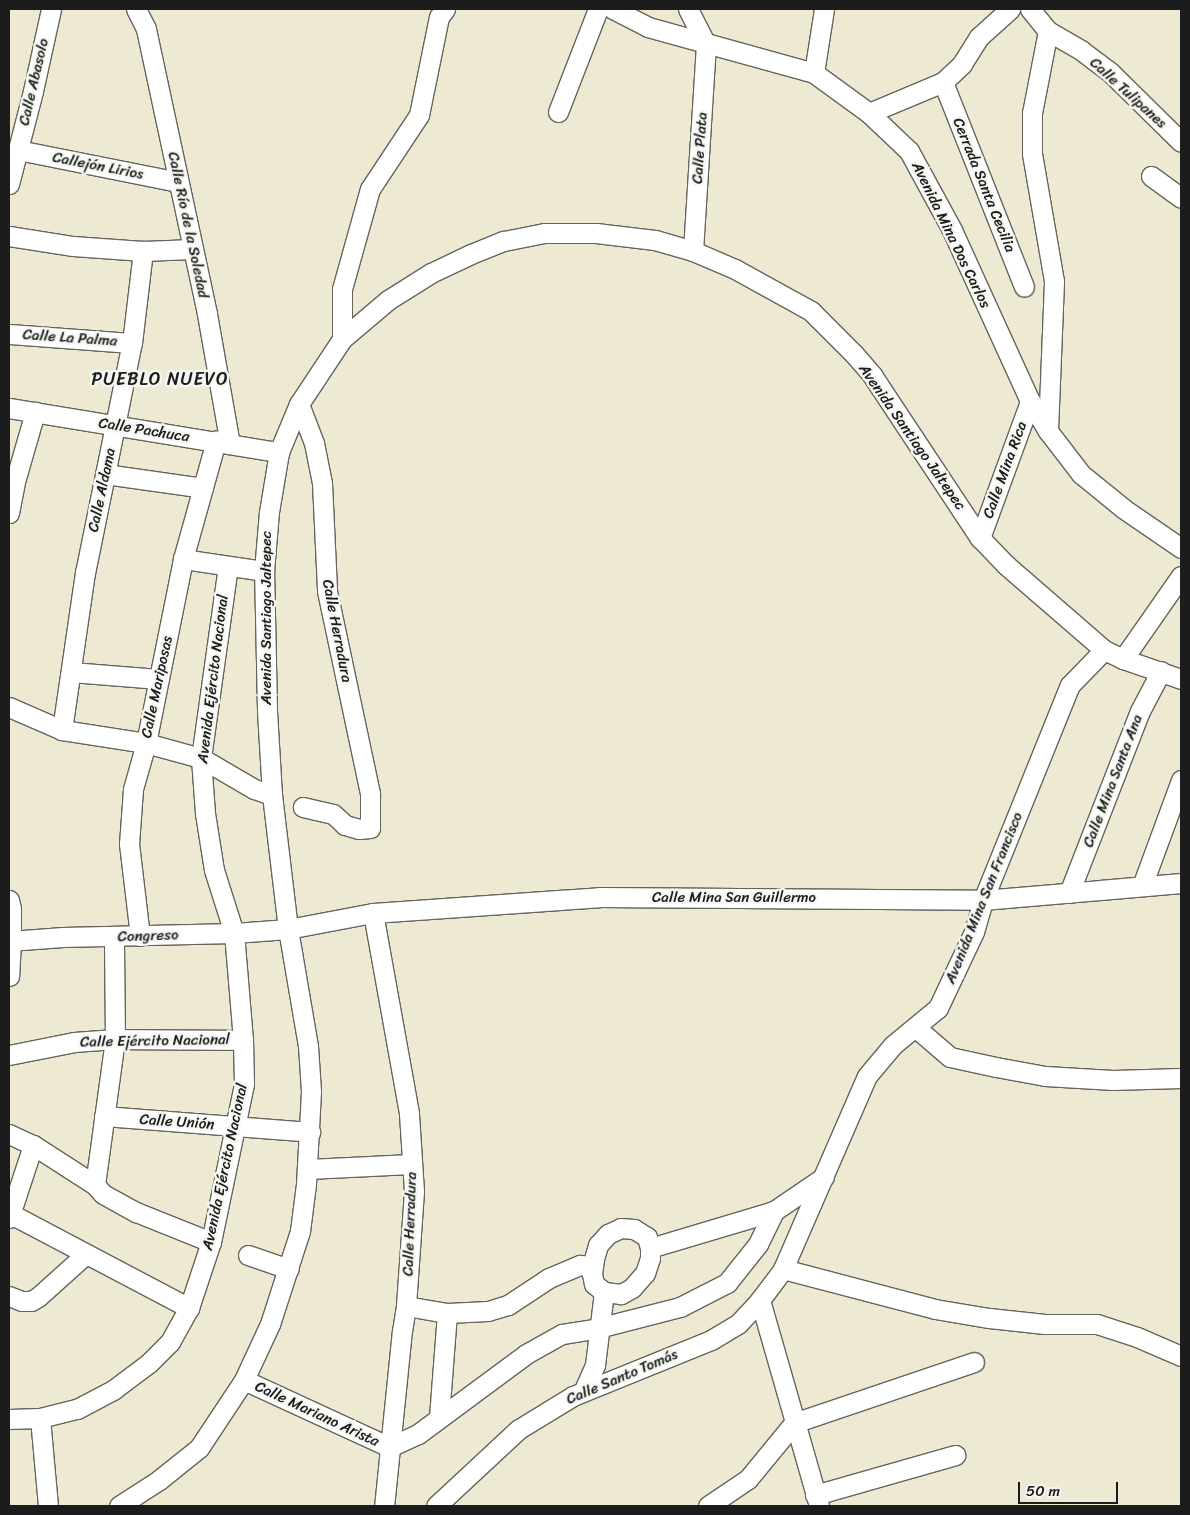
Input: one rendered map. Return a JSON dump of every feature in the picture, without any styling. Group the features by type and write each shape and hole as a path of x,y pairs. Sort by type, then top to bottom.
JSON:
{"street":[{"name":"Calle Abasolo","path":"9,184 51,9"},
{"name":"Calle Río de la Soledad","path":"136,9 146,29 193,249 223,442"},
{"path":"342,339 342,289 370,189 419,115 439,17 445,9"},
{"path":"558,112 598,9"},
{"name":"Avenida Mina Dos Carlos","path":"613,9 648,27 814,73 869,113 909,151 952,230 1030,402 1048,431 1081,474 1124,509 1181,548"},
{"path":"688,9 706,44"},
{"path":"814,73 824,9"},
{"path":"869,113 943,82 962,64 979,37 1010,9"},
{"name":"Calle Tulipanes","path":"1030,9 1048,30 1082,51 1111,73 1181,142"},
{"path":"1048,30 1032,113 1032,153 1054,281 1048,431"},
{"name":"Calle Plata","path":"693,251 706,44"},
{"name":"Cerrada Santa Cecilia","path":"943,82 1024,287"},
{"name":"Callejón Lirios","path":"18,150 178,182"},
{"path":"1150,176 1181,198"},
{"name":"Avenida Santiago Jaltepec","path":"119,1506 159,1480 199,1448 244,1380 270,1324 300,1231 310,1132 311,1091 308,1046 288,929 272,795 267,710 264,571 269,512 279,452 299,404 342,339 388,300 431,273 504,241 544,233 596,233 655,240 693,251 768,285 811,311 872,375 980,538 1006,565 1104,650 1123,659 1181,679"},
{"path":"9,236 74,246 143,251 193,249"},
{"name":"Calle Aldama","path":"62,730 85,573 132,342 143,251"},
{"name":"Calle La Palma","path":"9,334 132,342"},
{"name":"Calle Mina Rica","path":"980,538 1030,402"},
{"name":"Calle Herradura","path":"299,404 314,443 322,483 327,592 370,794 370,828 352,827 346,825 333,814 303,807"},
{"name":"Calle Pachuca","path":"9,408 279,452"},
{"path":"9,514 16,478 35,412"},
{"name":"Calle Mariposas","path":"140,936 129,844 133,789 146,743 182,559 203,488 223,442"},
{"path":"105,474 203,488"},
{"path":"182,559 264,571"},
{"name":"Avenida Ejército Nacional","path":"9,1419 40,1418 77,1409 113,1390 149,1363 170,1342 189,1308 211,1242 244,1084 243,1040 234,933 214,870 205,813 201,758 228,566"},
{"path":"1123,659 1181,576"},
{"name":"Avenida Mina San Francisco","path":"783,1269 867,1076 893,1045 938,1008 974,932 982,900 1070,685 1104,650"},
{"name":"Calle Mina Santa Ana","path":"1069,893 1140,711 1161,671"},
{"path":"71,672 159,679"},
{"path":"9,707 62,730 146,743 201,758 254,789 272,795"},
{"path":"1142,886 1181,780"},
{"name":"Calle Mina San Guillermo","path":"288,929 373,914 599,897 982,900 1181,883"},
{"path":"9,900 11,909 9,976"},
{"name":"Calle Herradura","path":"373,914 409,1114 414,1191 406,1306 384,1506"},
{"name":"Congreso","path":"10,941 234,933 288,929"},
{"path":"95,1185 114,1039 114,937"},
{"path":"915,1027 950,1057 996,1067 1045,1076 1113,1080 1181,1078"},
{"name":"Calle Ejército Nacional","path":"9,1055 74,1042 114,1039 243,1040"},
{"name":"Calle Unión","path":"104,1116 310,1132"},
{"path":"9,1134 33,1145 95,1185 103,1194 136,1212 211,1242"},
{"path":"33,1145 9,1215 189,1308"},
{"path":"307,1169 412,1164"},
{"path":"650,1248 774,1210 824,1177"},
{"path":"390,1447 418,1434 526,1354 562,1334 598,1328 680,1307 727,1283 758,1244 774,1210"},
{"path":"621,1228 634,1229 647,1237 650,1248 645,1273 632,1288 621,1294 604,1292 594,1284 592,1267 598,1245 608,1234 621,1228"},
{"path":"9,1296 31,1301 38,1297 86,1254"},
{"path":"248,1255 289,1269"},
{"path":"406,1306 447,1313 488,1311 508,1305 549,1278 580,1265 592,1267"},
{"path":"783,1269 935,1309 989,1318 1036,1323 1097,1324 1137,1336 1181,1356"},
{"name":"Calle Santo Tomás","path":"436,1506 520,1429 583,1392 711,1340 738,1324 760,1300 783,1269"},
{"path":"583,1392 595,1365 598,1328 604,1292"},
{"path":"760,1300 817,1501 955,1455"},
{"path":"440,1416 447,1313"},
{"path":"708,1506 748,1479 794,1423 974,1362"},
{"name":"Calle Mariano Arista","path":"244,1380 390,1447"},
{"path":"40,1418 48,1506"}],"district":[{"name":"PUEBLO NUEVO","path":"160,379"}]}
